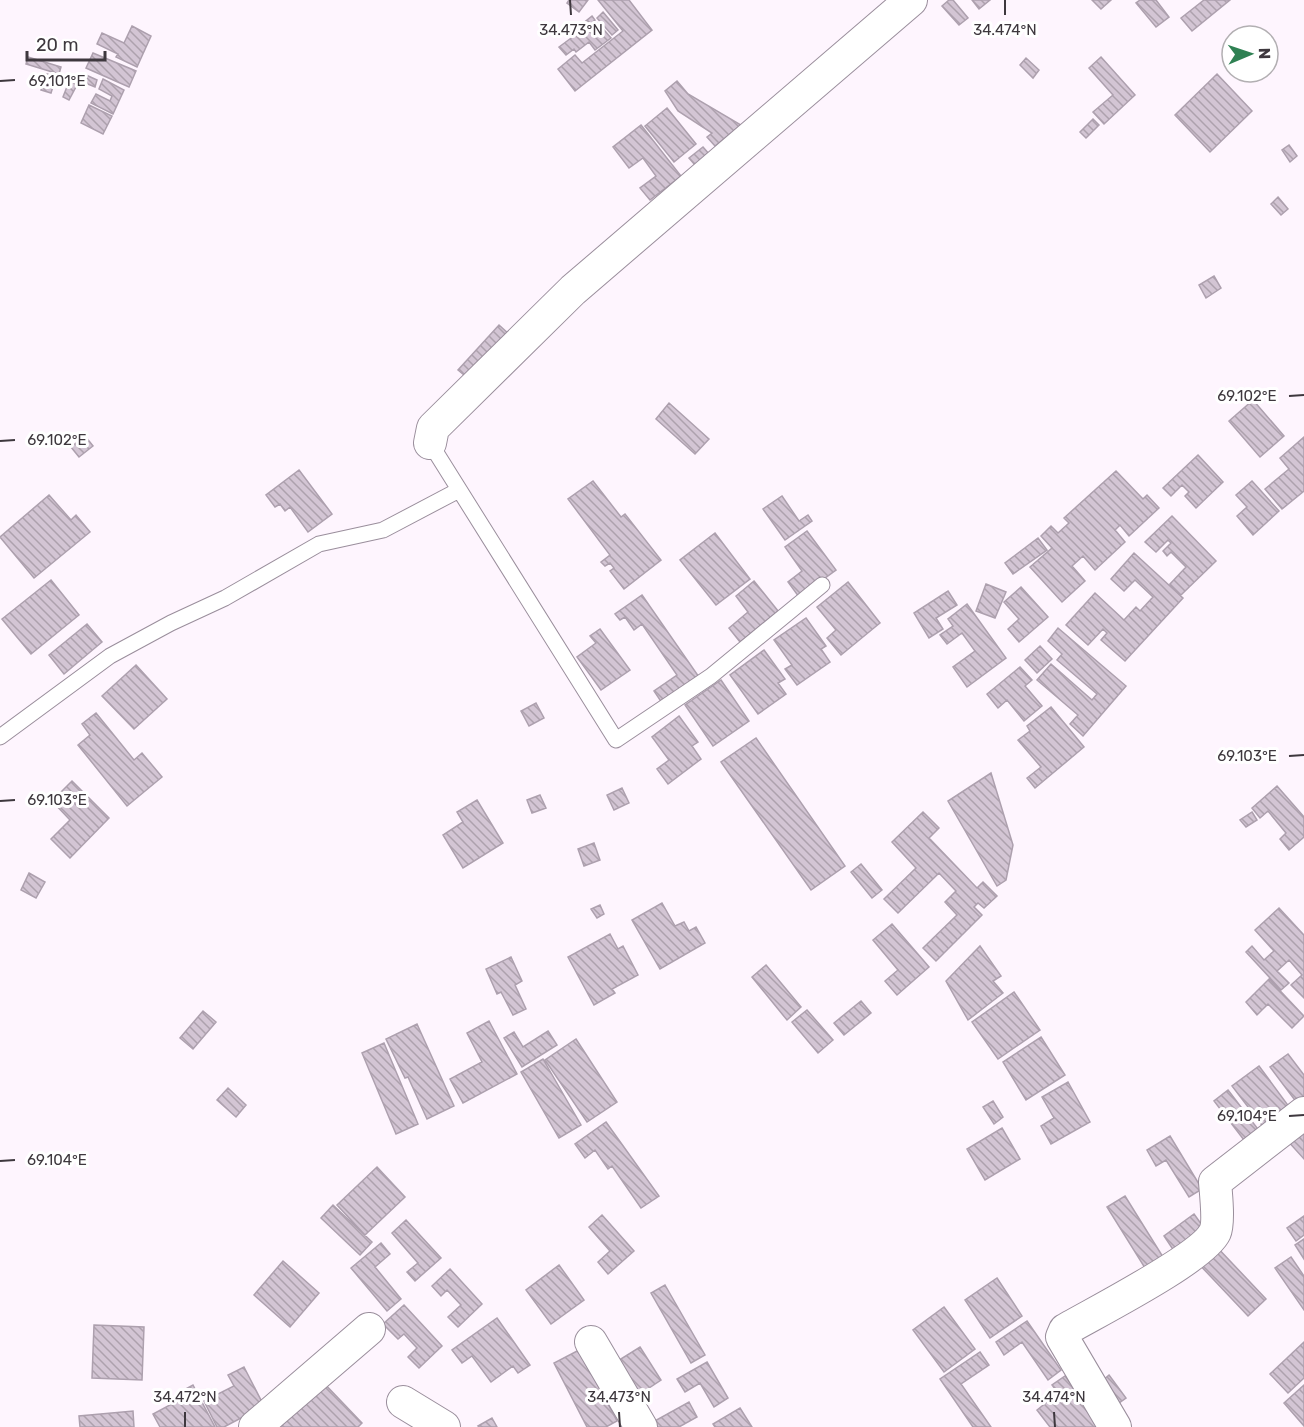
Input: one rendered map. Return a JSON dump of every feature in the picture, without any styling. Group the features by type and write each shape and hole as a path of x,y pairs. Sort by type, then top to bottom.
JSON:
{"street":[{"path":"430,443 433,428 573,290 911,0"},
{"path":"1115,1427 1062,1337 1065,1330 1195,1254 1215,1232 1217,1208 1215,1182 1304,1113"},
{"path":"255,1427 369,1329"},
{"path":"591,1342 641,1427"},
{"path":"403,1402 444,1427"}],"lane":[{"path":"430,443 616,740 711,676 822,585"},
{"path":"0,736 110,656 171,623 225,598 319,544 384,530 459,490"}],"building":[{"path":"569,0 588,0 579,12 567,3"},
{"path":"598,0 629,0 652,30 575,91 558,69 575,55 582,63 623,31"},
{"path":"949,0 953,0 968,18 959,25 942,6"},
{"path":"972,0 990,0 979,9"},
{"path":"1092,0 1111,0 1101,9"},
{"path":"1140,0 1156,0 1169,17 1156,27 1136,3"},
{"path":"1204,0 1230,0 1192,31 1181,18"},
{"path":"603,12 618,30 612,35 597,18"},
{"path":"592,16 595,20 584,29 581,25"},
{"path":"598,23 611,38 595,50 589,42 576,52 574,49 566,55 559,47 582,30 584,33"},
{"path":"132,26 151,36 137,67 97,44 102,33 124,43"},
{"path":"93,53 136,71 129,87 86,68"},
{"path":"28,57 61,67 59,74 26,64"},
{"path":"1101,57 1135,95 1104,124 1093,112 1113,95 1089,68"},
{"path":"1026,58 1039,70 1033,78 1020,65"},
{"path":"47,74 56,77 51,93 41,90"},
{"path":"1217,74 1220,77 1220,84 1226,84 1252,111 1210,152 1175,115"},
{"path":"86,75 97,80 95,87 83,82"},
{"path":"70,79 78,83 69,100 63,97"},
{"path":"103,79 124,90 113,114 91,103 96,94 110,101 112,96 99,89"},
{"path":"677,81 688,94 741,125 715,146 707,137 712,133 678,111 665,91"},
{"path":"89,105 112,116 103,134 81,123"},
{"path":"667,108 696,144 674,162 645,126"},
{"path":"1093,119 1099,125 1086,138 1080,132"},
{"path":"641,125 681,176 650,200 640,188 656,176 643,158 629,168 613,147"},
{"path":"1289,145 1297,156 1290,162 1282,150"},
{"path":"703,147 709,154 695,165 689,158"},
{"path":"1278,197 1288,209 1281,215 1271,204"},
{"path":"1214,276 1221,288 1206,298 1199,285"},
{"path":"499,325 511,336 470,380 458,370"},
{"path":"1253,400 1284,436 1260,457 1229,421"},
{"path":"669,403 709,439 695,454 656,419"},
{"path":"85,436 93,446 79,457 71,447"},
{"path":"1304,437 1304,491 1282,509 1265,489 1289,469 1280,458"},
{"path":"1198,455 1223,482 1196,508 1185,496 1189,492 1182,485 1171,496 1163,488"},
{"path":"299,470 332,514 308,532 290,507 285,511 280,504 275,507 266,495"},
{"path":"1116,471 1143,499 1147,495 1159,508 1129,536 1120,525 1115,530 1125,542 1095,570 1083,556 1072,566 1085,581 1062,602 1030,567 1052,548 1041,536 1051,526 1058,533 1069,523 1064,518"},
{"path":"593,481 621,517 625,514 661,560 624,589 610,571 614,568 610,563 605,566 601,562 610,555 568,499"},
{"path":"1252,481 1279,511 1253,535 1237,516 1247,507 1236,495"},
{"path":"49,495 71,520 76,515 90,532 34,578 0,537"},
{"path":"782,496 799,521 808,515 812,521 785,540 763,509"},
{"path":"1172,516 1216,561 1181,595 1170,584 1186,567 1171,552 1167,556 1163,551 1171,543 1168,540 1156,552 1145,542"},
{"path":"807,531 836,570 799,597 788,582 802,571 785,547"},
{"path":"715,533 750,579 716,605 680,560"},
{"path":"1038,538 1047,550 1013,574 1005,563"},
{"path":"1134,553 1183,598 1125,661 1101,640 1107,633 1103,629 1088,645 1066,625 1095,593 1124,620 1136,607 1140,611 1153,597 1135,580 1124,591 1111,579"},
{"path":"51,580 79,615 31,654 2,619"},
{"path":"754,581 778,611 740,642 729,628 748,612 736,596"},
{"path":"848,582 880,623 841,655 827,638 836,630 817,607"},
{"path":"986,584 1006,592 995,618 976,611"},
{"path":"1021,587 1048,617 1019,642 1008,629 1019,619 1004,602"},
{"path":"948,591 957,605 936,618 943,629 929,638 914,613"},
{"path":"642,595 699,677 662,703 654,691 677,675 642,624 634,630 625,617 620,620 615,614"},
{"path":"967,604 1006,658 967,687 953,667 975,651 962,633 947,644 940,635 953,626 948,619"},
{"path":"806,618 826,646 821,649 830,662 797,685 785,669 792,665 774,640"},
{"path":"87,624 102,642 64,674 49,655"},
{"path":"1058,628 1126,686 1083,736 1070,724 1078,715 1037,680 1051,664 1092,700 1097,694 1057,660 1062,654 1048,641"},
{"path":"600,629 630,670 601,690 577,657 596,643 590,636"},
{"path":"1040,646 1052,659 1037,673 1025,660"},
{"path":"764,650 785,679 778,683 786,694 758,714 730,675"},
{"path":"136,665 167,699 134,729 102,696"},
{"path":"1020,667 1032,680 1025,686 1042,706 1024,721 1007,700 998,708 987,694"},
{"path":"721,680 749,721 713,746 685,705"},
{"path":"536,703 544,718 529,726 521,711"},
{"path":"1051,707 1084,747 1035,788 1027,778 1041,767 1018,740 1030,731 1027,726"},
{"path":"96,713 134,760 142,753 162,777 127,806 78,745 90,735 82,724"},
{"path":"679,716 698,742 692,746 701,759 668,784 657,769 669,760 652,737"},
{"path":"756,738 845,866 811,890 721,762"},
{"path":"991,773 1013,845 1006,880 997,886 948,801"},
{"path":"72,781 109,818 70,858 51,839 70,820 52,801"},
{"path":"1277,786 1304,817 1304,837 1289,850 1280,839 1286,833 1268,811 1260,818 1252,808"},
{"path":"622,788 629,803 614,810 607,795"},
{"path":"540,795 546,808 532,813 527,800"},
{"path":"477,800 503,843 463,868 443,835 463,822 457,812"},
{"path":"923,812 939,828 929,838 977,888 983,882 997,896 984,908 978,903 974,907 982,915 936,961 923,948 957,915 945,902 956,891 939,873 898,913 884,899 916,868 892,842"},
{"path":"1252,812 1257,820 1246,827 1240,820"},
{"path":"594,843 600,860 584,866 578,849"},
{"path":"861,864 882,890 872,898 851,872"},
{"path":"29,873 45,882 36,898 21,890"},
{"path":"662,903 675,926 684,922 689,931 696,927 705,943 660,969 632,920"},
{"path":"600,905 604,914 597,918 591,909"},
{"path":"1279,908 1304,935 1304,998 1291,985 1302,975 1289,960 1277,971 1289,983 1281,990 1246,952 1252,946 1264,960 1274,951 1255,930"},
{"path":"892,924 929,967 897,995 885,981 898,970 873,940"},
{"path":"610,934 618,949 623,946 638,975 612,989 615,993 594,1005 568,957"},
{"path":"980,946 1001,976 993,981 1003,993 968,1020 946,981"},
{"path":"511,957 522,981 515,985 526,1009 513,1015 501,992 497,994 486,969"},
{"path":"766,965 801,1007 787,1020 752,977"},
{"path":"1269,979 1304,1016 1292,1028 1268,1004 1257,1015 1246,1002"},
{"path":"1014,992 1040,1030 998,1059 972,1022"},
{"path":"861,1001 871,1013 844,1035 834,1023"},
{"path":"807,1010 833,1040 818,1053 792,1022"},
{"path":"203,1011 216,1022 193,1049 180,1038"},
{"path":"489,1021 517,1074 463,1103 450,1079 482,1062 467,1033"},
{"path":"417,1024 454,1106 427,1119 408,1077 405,1078 386,1039"},
{"path":"548,1031 557,1045 522,1067 504,1038 514,1032 523,1047"},
{"path":"1041,1037 1065,1075 1026,1100 1003,1062"},
{"path":"576,1039 617,1102 587,1122 545,1060"},
{"path":"384,1043 418,1124 396,1134 362,1053"},
{"path":"1288,1054 1304,1075 1304,1097 1297,1103 1270,1067"},
{"path":"543,1059 581,1125 559,1138 521,1072"},
{"path":"1259,1066 1290,1108 1264,1128 1232,1086"},
{"path":"1068,1082 1090,1122 1051,1144 1041,1126 1054,1118 1042,1097"},
{"path":"228,1088 246,1105 236,1117 217,1100"},
{"path":"1228,1090 1261,1133 1247,1144 1214,1101"},
{"path":"993,1101 1003,1117 994,1124 983,1107"},
{"path":"606,1122 659,1196 641,1208 612,1166 608,1169 595,1150 585,1158 575,1144"},
{"path":"1002,1128 1020,1159 985,1180 967,1149"},
{"path":"1304,1130 1304,1159 1286,1139"},
{"path":"1170,1136 1202,1189 1189,1197 1166,1160 1156,1166 1147,1150"},
{"path":"377,1167 405,1197 365,1235 337,1205"},
{"path":"1125,1196 1168,1265 1150,1276 1107,1207"},
{"path":"333,1205 372,1242 360,1255 321,1218"},
{"path":"1194,1214 1207,1232 1176,1254 1164,1236"},
{"path":"602,1215 634,1251 608,1274 598,1262 610,1251 589,1227"},
{"path":"1304,1216 1304,1235 1296,1241 1287,1228"},
{"path":"406,1220 441,1258 415,1281 407,1272 418,1263 392,1233"},
{"path":"1304,1239 1304,1259 1295,1245"},
{"path":"381,1243 390,1254 375,1267 401,1299 387,1311 351,1268"},
{"path":"1214,1244 1266,1299 1248,1316 1196,1261"},
{"path":"1291,1257 1304,1276 1304,1310 1275,1268"},
{"path":"283,1261 319,1293 290,1327 254,1295"},
{"path":"559,1265 584,1300 551,1324 526,1290"},
{"path":"450,1269 482,1304 458,1327 448,1317 461,1305 447,1290 441,1296 432,1286"},
{"path":"997,1278 1022,1316 990,1338 965,1300"},
{"path":"665,1285 705,1355 691,1363 651,1293"},
{"path":"404,1305 442,1346 419,1368 408,1357 417,1348 404,1334 398,1339 383,1324"},
{"path":"944,1307 975,1349 944,1372 913,1330"},
{"path":"497,1318 530,1365 518,1373 513,1366 491,1382 472,1356 462,1363 452,1350"},
{"path":"1027,1321 1061,1370 1048,1380 1022,1342 1004,1355 996,1342"},
{"path":"94,1325 144,1327 142,1380 92,1378"},
{"path":"1304,1342 1304,1378 1288,1393 1270,1374"},
{"path":"640,1347 661,1380 637,1396 616,1362"},
{"path":"579,1350 617,1421 606,1427 587,1427 554,1363"},
{"path":"980,1352 989,1365 961,1384 991,1427 973,1427 940,1379"},
{"path":"707,1362 728,1398 714,1407 700,1383 685,1392 677,1379"},
{"path":"244,1367 264,1406 224,1427 217,1427 204,1401 234,1386 228,1375"},
{"path":"1109,1375 1126,1398 1112,1408 1096,1386"},
{"path":"1065,1376 1103,1427 1050,1427 1037,1410 1058,1393 1052,1385"},
{"path":"320,1379 362,1423 358,1427 278,1427"},
{"path":"193,1385 215,1427 160,1427 153,1414 183,1398 180,1392"},
{"path":"1304,1385 1304,1426 1284,1403"},
{"path":"689,1402 697,1417 679,1427 653,1427 651,1423"},
{"path":"740,1408 752,1427 715,1427 713,1424"},
{"path":"133,1411 134,1427 80,1427 79,1416"},
{"path":"492,1418 497,1427 478,1426"}]}
